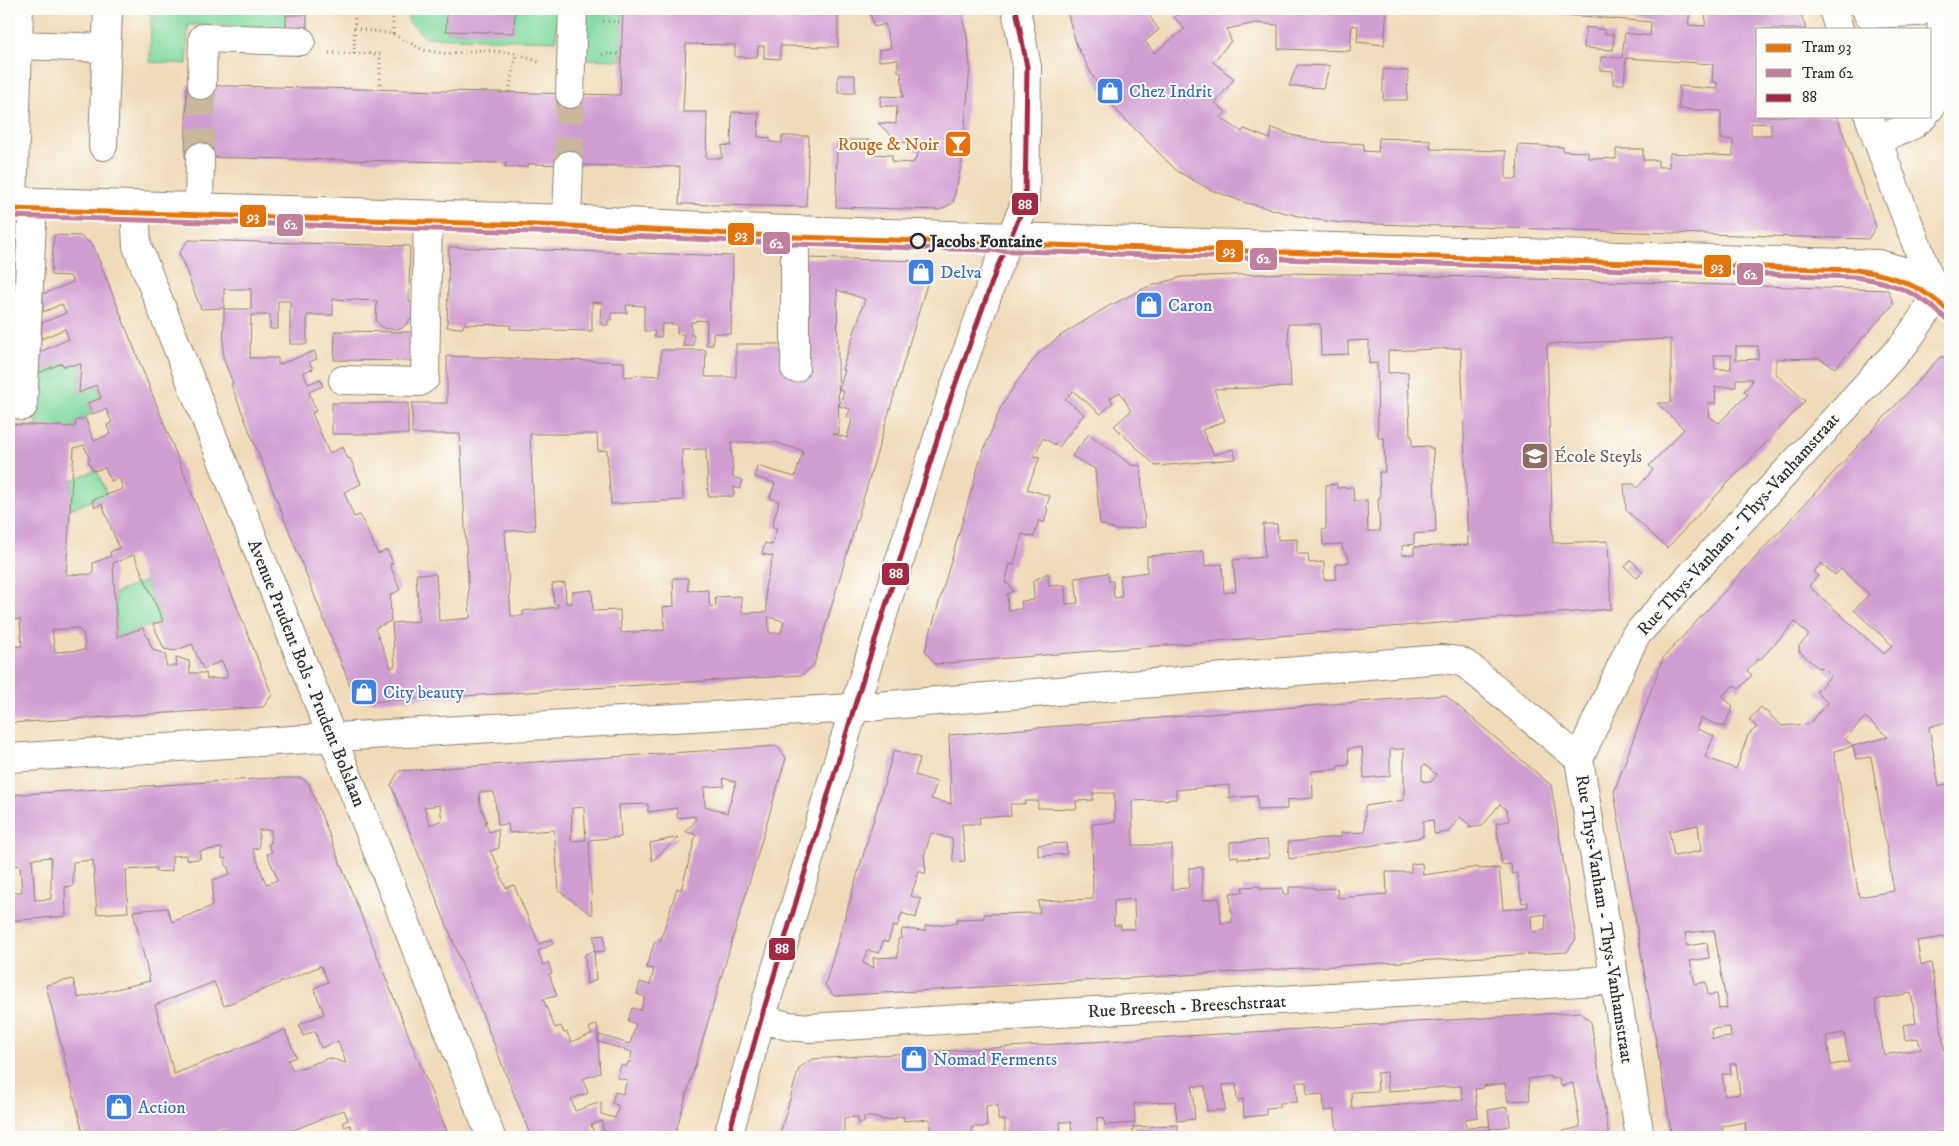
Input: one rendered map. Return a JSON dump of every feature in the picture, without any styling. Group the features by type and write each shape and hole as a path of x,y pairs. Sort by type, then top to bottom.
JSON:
{"street":[{"path":"20,9 18,44 18,202 23,406"},
{"path":"103,146 108,9"},
{"path":"570,94 572,9"},
{"path":"728,1137 761,1018 854,708 948,404 997,268 1025,204 1026,68 1016,9"},
{"path":"1833,9 1840,28"},
{"path":"1880,10 1919,12 1920,9"},
{"path":"1932,100 1938,74 1942,9"},
{"path":"202,85 203,38 301,41"},
{"path":"18,44 106,48"},
{"path":"1922,118 1913,125 1873,128 1899,199 1945,288"},
{"path":"199,207 200,158"},
{"path":"567,219 569,165"},
{"path":"18,202 567,219 795,230 1878,264 1910,273 1945,288"},
{"name":"Avenue Prudent Bols - Prudent Bolslaan","path":"135,206 137,246 492,1137"},
{"path":"343,380 419,382 425,378 428,215"},
{"path":"795,230 795,368"},
{"name":"Rue Thys-Vanham - Thys-Vanhamstraat","path":"1640,1137 1579,759 1635,636 1905,343 1945,288"},
{"path":"9,758 854,708 1412,661 1450,660 1467,665 1579,759"},
{"name":"Rue Breesch - Breeschstraat","path":"761,1018 789,1026 810,1028 1615,980"}],"path":[{"path":"354,54 355,9"},
{"path":"392,34 393,9"},
{"path":"354,28 392,34 423,50 447,54 482,50 516,53 558,70 570,94"},
{"path":"509,92 516,53"}],"green space":[{"path":"151,9 295,9 296,15 286,28 188,25 187,64 150,62"},
{"path":"405,9 447,9 447,31 514,32 515,9 557,9 556,41 424,37 410,23"},
{"path":"583,9 623,9 621,60 582,59"},
{"path":"62,363 63,366 81,364 79,393 96,385 101,398 88,403 92,414 76,421 75,427 37,426 39,373"},
{"path":"97,470 107,495 70,509 72,480"},
{"path":"145,581 163,621 117,637 115,593"}],"building":[{"path":"447,9 515,9 514,33 446,31"},
{"path":"623,9 804,9 803,14 838,14 838,47 780,46 780,59 764,58 764,46 758,46 757,57 735,57 735,45 686,44 683,112 707,112 706,158 722,158 722,145 731,146 732,112 759,113 758,137 770,138 770,142 782,143 782,136 809,136 806,207 679,204 680,167 528,164 528,167 505,167 506,163 185,157 187,85 620,95"},
{"path":"869,9 960,9 967,37 970,67 962,161 953,203 940,210 836,207 837,140 869,140 869,154 892,155 892,162 913,163 918,154 918,152 914,152 914,143 898,142 878,123 896,124 897,106 880,106 881,96 903,97 901,72 898,71 898,59 879,61 879,50 891,48 885,24 874,27"},
{"path":"1066,9 1145,9 1159,30 1145,41 1154,53 1185,29 1174,17 1184,9 1387,9 1384,45 1357,42 1358,26 1352,25 1350,51 1278,49 1278,25 1256,23 1227,29 1231,41 1213,62 1234,79 1215,103 1226,112 1221,118 1242,132 1244,129 1270,139 1272,128 1292,135 1325,142 1364,144 1364,151 1378,152 1379,138 1430,140 1430,149 1506,151 1506,179 1517,179 1518,145 1563,147 1563,151 1588,152 1588,158 1616,159 1616,149 1643,149 1643,160 1658,160 1658,167 1669,167 1670,153 1733,156 1733,140 1721,139 1721,111 1679,109 1679,86 1717,89 1717,82 1712,82 1713,64 1626,58 1624,84 1613,84 1613,71 1600,70 1601,57 1622,58 1625,33 1650,36 1651,22 1509,9 1690,9 1688,25 1705,26 1706,9 1799,9 1806,28 1756,28 1756,118 1838,118 1876,227 1868,239 1342,223 1311,219 1246,203 1209,189 1177,171 1117,111 1093,77 1077,46","holes":["1751,123 1771,124 1771,135 1751,135"]},
{"path":"286,15 307,15 307,27 286,28"},
{"path":"1586,27 1605,30 1605,34 1614,34 1613,50 1584,48"},
{"path":"1297,65 1330,66 1323,88 1289,86"},
{"path":"1383,69 1408,71 1407,100 1383,100"},
{"path":"838,75 855,75 855,93 838,93"},
{"path":"54,235 80,236 93,245 272,695 263,707 9,723 9,647 22,646 20,619 9,620 9,424 75,427 76,421 85,418 94,441 110,434 107,425 112,422 106,409 92,414 88,403 101,398 96,385 79,393 81,364 63,366 62,363 39,373 40,352 69,339 65,329 41,339 42,323 66,313 62,304 43,312 43,294 73,282 70,276 51,275","holes":["84,445 93,471 105,468 111,481 119,478 123,489 92,500 95,507 102,504 119,548 110,552 111,556 93,563 93,574 66,575 74,448","134,555 163,621 153,624 164,649 175,651 192,644 203,669 222,661 227,678 207,679 206,673 190,673 189,661 176,657 177,666 166,666 166,654 153,650 143,628 117,637 113,563","77,628 84,634 85,650 55,652 52,630"]},
{"path":"9,238 13,243 12,269 9,272"},
{"path":"188,240 410,246 409,302 415,302 415,320 409,319 409,322 401,329 384,329 376,321 377,301 333,299 333,315 307,315 307,344 290,344 290,301 278,301 278,329 270,329 270,315 251,315 250,358 278,358 278,365 314,351 317,359 309,362 313,369 303,372 308,384 320,379 323,386 309,392 316,411 312,413 329,453 343,447 348,459 350,458 361,484 344,492 354,517 360,515 378,554 387,550 393,563 390,564 400,590 390,595 391,621 375,628 391,668 395,666 392,623 419,621 416,574 436,574 439,621 470,618 460,434 412,434 412,403 447,403 447,356 624,362 624,377 660,376 661,350 706,350 705,377 736,377 736,344 785,344 806,258 921,261 930,274 814,665 802,675 367,702 353,693 231,384 233,383 223,358 224,309 251,309 251,289 224,289 224,308 201,309 179,253","holes":["837,290 865,299 842,370 845,370 839,390 844,391 839,406 850,409 847,417 852,419 847,438 833,434 839,434","530,434 597,434 598,451 607,450 611,504 683,500 682,450 706,449 708,496 734,496 734,487 740,489 743,480 733,477 731,442 774,442 803,451 795,477 757,466 755,477 775,483 770,498 779,501 772,527 777,528 772,545 765,543 762,554 773,556 765,587 767,612 742,613 741,596 715,597 716,606 710,607 708,590 688,591 688,578 673,578 674,606 663,607 665,630 621,633 620,610 593,611 592,590 572,592 572,603 566,603 565,583 552,584 554,604 558,604 558,607 523,611 523,616 511,616 505,531 535,530","768,617 784,621 781,633 769,633"]},
{"path":"449,247 733,256 731,334 713,333 713,345 706,345 707,321 696,320 696,322 691,322 691,335 694,335 693,346 683,346 684,334 677,334 677,324 662,324 661,337 654,337 655,331 644,331 644,306 626,305 627,313 611,313 611,320 608,320 608,325 601,325 602,303 592,302 592,331 510,329 510,325 464,324 463,328 447,327"},
{"path":"1286,273 1404,275 1888,290 1894,304 1835,368 1819,358 1776,359 1776,374 1805,401 1667,548 1626,510 1624,484 1634,484 1637,488 1653,470 1649,466 1684,429 1657,403 1671,403 1671,339 1547,344 1553,543 1608,541 1611,609 935,664 925,651 981,457 1000,409 1016,383 1037,355 1060,336 1107,307 1147,287 1182,277","holes":["1288,324 1320,324 1321,355 1348,354 1348,341 1369,340 1369,364 1377,363 1378,438 1384,438 1385,472 1379,472 1380,531 1368,531 1367,500 1354,501 1353,487 1337,488 1337,484 1326,485 1326,529 1322,530 1323,545 1342,544 1342,548 1349,558 1349,562 1336,564 1336,579 1324,580 1324,562 1309,563 1308,554 1297,554 1297,539 1278,540 1277,524 1263,524 1265,557 1233,560 1236,591 1224,593 1222,564 1205,566 1204,551 1147,556 1147,572 1120,576 1122,597 1114,598 1113,581 1109,581 1108,573 1075,578 1078,603 1066,604 1065,585 1049,586 1048,573 1033,581 1034,600 1021,601 1022,609 1008,610 1007,594 1013,591 1009,584 1005,583 1010,564 1014,565 1022,534 1034,537 1039,520 1044,523 1048,509 1046,508 1050,496 1027,489 1040,457 1034,456 1043,438 1059,447 1084,414 1065,399 1073,391 1101,414 1113,403 1110,398 1120,392 1131,411 1114,426 1156,466 1236,459 1233,449 1214,455 1202,430 1225,421 1214,389 1291,387","1736,346 1758,346 1758,359 1736,360","1461,348 1468,545 1414,547 1414,554 1402,555 1402,546 1414,544 1414,534 1436,532 1433,448 1429,448 1429,446 1412,447 1408,372 1388,373 1388,351","1714,355 1731,355 1731,369 1715,369","1736,379 1752,379 1751,384 1744,391 1748,394 1719,423 1710,417 1708,403 1716,403 1715,387 1736,387"]},
{"path":"335,331 414,332 413,361 334,360"},
{"path":"1940,357 1950,357 1950,475 1944,480 1950,485 1950,721 1929,727 1939,786 1950,783 1950,936 1917,941 1921,965 1931,963 1948,1072 1950,1071 1950,1129 1926,1137 1734,1137 1733,1135 1746,1133 1745,1122 1722,1126 1724,1137 1672,1137 1614,792 1663,658","holes":["1821,563 1835,575 1841,569 1869,594 1854,610 1892,645 1884,654 1809,586 1818,576 1813,572","1795,622 1809,635 1799,646 1799,651 1818,668 1822,667 1831,676 1816,692 1828,703 1809,724 1782,726 1761,707 1749,720 1757,727 1748,735 1736,769 1705,757 1714,736 1697,729 1700,718 1724,727 1733,706 1722,696 1734,685 1739,689 1752,675 1747,671 1758,659 1760,660","1865,717 1888,737 1853,746 1845,739","1853,746 1856,759 1871,757 1894,891 1859,897 1834,751","1698,825 1701,851 1674,856 1669,831","1714,930 1727,1008 1719,1009 1717,994 1708,995 1706,982 1695,984 1690,961 1709,958 1707,943 1687,946 1685,933","1911,993 1916,1023 1903,1025 1905,1040 1918,1038 1921,1049 1884,1055 1875,1000","1730,1027 1731,1037 1712,1039 1711,1029","1844,1033 1849,1062 1831,1065 1826,1036","1730,1064 1736,1064 1740,1094 1725,1096 1722,1074 1731,1074"]},
{"path":"332,403 408,403 408,434 332,434"},
{"path":"1089,434 1133,466 1140,465 1145,527 1117,530 1100,524 1095,469 1072,456"},
{"path":"1631,560 1643,572 1637,578 1625,567"},
{"path":"1445,695 1551,785 1576,939 1567,952 834,996 825,985 894,750 920,758 915,775 937,782 931,799 951,804 949,735","holes":["1362,747 1364,778 1390,776 1390,749 1404,749 1404,800 1365,806 1365,832 1341,833 1341,837 1288,842 1289,859 1423,837 1423,821 1433,820 1434,834 1448,832 1460,817 1471,826 1468,828 1482,826 1500,804 1507,810 1509,821 1496,823 1502,865 1511,864 1512,874 1517,873 1522,903 1528,902 1528,907 1503,910 1499,868 1479,869 1478,867 1423,875 1422,863 1411,864 1411,872 1386,872 1387,894 1338,898 1337,888 1289,887 1289,894 1283,894 1283,888 1260,889 1260,886 1242,887 1243,892 1230,893 1232,922 1221,923 1219,898 1202,900 1202,867 1189,868 1189,888 1172,889 1172,845 1133,845 1132,801 1176,799 1176,790 1229,785 1229,798 1257,796 1258,810 1287,809 1287,800 1313,798 1312,771 1338,769 1338,766 1349,765 1348,749","1425,765 1437,775 1431,782 1422,781 1422,766","1093,793 1114,793 1115,822 1092,824 1093,899 1038,901 1040,913 984,914 984,918 957,919 957,923 925,926 925,931 902,929 901,938 898,939 898,957 873,958 874,968 863,963 867,950 879,953 883,941 888,942 893,926 897,927 902,913 916,918 921,899 911,896 919,871 926,874 924,856 931,833 952,839 953,862 965,861 962,824 980,824 979,817 1011,816 1010,804 1025,804 1025,801 1038,801 1038,808 1077,809 1076,801 1093,800","1134,899 1135,929 1121,929 1121,925 1114,925 1114,901","1546,914 1545,930 1532,932 1531,916"]},
{"path":"777,746 786,758 674,1137 620,1137 603,1131 602,1121 591,1125 595,1135 588,1137 531,1137 391,785 399,771","holes":["723,778 736,782 727,813 705,806 704,787 724,786","479,792 494,792 498,825 508,824 509,833 554,830 559,891 592,915 589,840 621,837 619,805 648,804 648,812 677,808 677,818 695,816 695,822 685,831 696,835 681,890 677,888 660,942 655,941 646,968 654,969 650,985 640,982 637,994 645,997 641,1010 632,1008 628,1021 636,1024 630,1044 599,1035 599,1042 632,1052 630,1062 628,1062 626,1067 621,1065 617,1078 627,1080 623,1094 615,1092 612,1103 619,1106 615,1118 601,1114 601,1102 575,1111 571,1099 588,1093 583,1079 600,1073 597,1024 589,1028 592,1034 571,1042 567,1032 564,1033 561,1026 555,1028 543,999 557,996 549,974 552,973 548,962 543,965 538,951 553,944 551,939 539,944 514,885 506,888 498,869 500,869 490,851 499,848 498,829 489,832 480,805","440,805 442,820 430,825 424,807","584,807 586,840 571,841 572,808"]},
{"path":"270,778 302,778 309,784 449,1137 367,1137 365,1131 355,1136 350,1125 345,1127 343,1122 348,1120 344,1110 276,1137 227,1137 224,1128 202,1137 84,1137 46,985 73,979 78,998 150,981 133,911 167,908 172,922 212,906 213,880 230,874 225,861 226,858 222,859 222,848 200,851 200,859 186,860 186,855 172,856 172,871 156,872 156,868 126,870 128,912 97,914 93,860 73,862 73,886 65,887 66,916 9,921 9,893 22,892 20,865 9,866 9,795","holes":["259,830 271,830 271,843 268,844 272,852 267,854 278,880 266,884 253,849 259,848","51,857 51,899 35,900 32,859","321,966 328,982 314,988 324,1014 299,1025 303,1036 315,1031 321,1048 338,1041 346,1063 329,1058 293,1071 288,1060 296,1057 285,1030 174,1074 155,1005 214,982 224,1006"]},
{"path":"679,837 652,861 650,843"},
{"path":"1267,840 1269,858 1238,859 1238,856 1230,857 1230,842"},
{"path":"1066,843 1067,854 1038,856 1038,845"},
{"path":"604,935 605,951 595,952 594,936"},
{"path":"594,951 596,980 587,984 585,954"},
{"path":"1580,1012 1591,1022 1609,1137 1564,1137 1563,1131 1580,1127 1573,1083 1561,1086 1559,1078 1551,1079 1550,1076 1528,1079 1530,1100 1508,1101 1505,1083 1475,1089 1478,1117 1465,1119 1466,1127 1489,1126 1490,1137 1338,1137 1334,1110 1324,1111 1323,1094 1307,1095 1306,1082 1296,1082 1297,1102 1280,1103 1280,1107 1266,1108 1266,1115 1244,1117 1243,1099 1237,1100 1236,1084 1223,1085 1225,1110 1207,1111 1205,1086 1192,1086 1195,1119 1177,1121 1175,1101 1134,1104 1135,1123 1105,1125 1104,1117 1097,1118 1097,1137 1072,1137 1071,1122 1060,1122 1061,1137 1015,1137 1015,1134 1005,1135 1005,1120 998,1120 998,1105 986,1106 987,1127 972,1127 972,1137 958,1137 958,1134 930,1137 930,1119 904,1121 903,1116 896,1117 896,1119 882,1120 881,1118 864,1117 864,1123 858,1123 858,1117 844,1118 842,1137 779,1137 799,1068 812,1059","holes":["1387,1072 1388,1091 1461,1086 1463,1100 1352,1109 1351,1092 1378,1091 1377,1073"]},
{"path":"1508,1107 1510,1126 1490,1129 1488,1110"},
{"path":"1178,1125 1178,1137 1133,1137 1133,1127"}],"tunnel":[{"path":"200,157 202,85"},
{"path":"569,165 570,94"}],"tram line":[{"name":"93","path":"9,209 567,226 795,237 1856,270 1883,275 1907,283 1930,296 1950,313"},
{"name":"62","path":"9,216 567,233 795,244 1855,277 1892,285 1915,295 1945,318"}],"transit line":[{"name":"88","path":"728,1137 761,1019 854,708 948,405 997,268 1025,204 1027,67 1016,9"}],"place":[{"name":"Chez Indrit","path":"1110,91"},
{"name":"Rouge & Noir","path":"958,144"},
{"name":"Jacobs Fontaine","path":"918,241"},
{"name":"Delva","path":"921,272"},
{"name":"Caron","path":"1149,305"},
{"name":"École Steyls","path":"1535,456"},
{"name":"City beauty","path":"364,692"},
{"name":"Nomad Ferments","path":"914,1059"},
{"name":"Action","path":"119,1107"}]}
